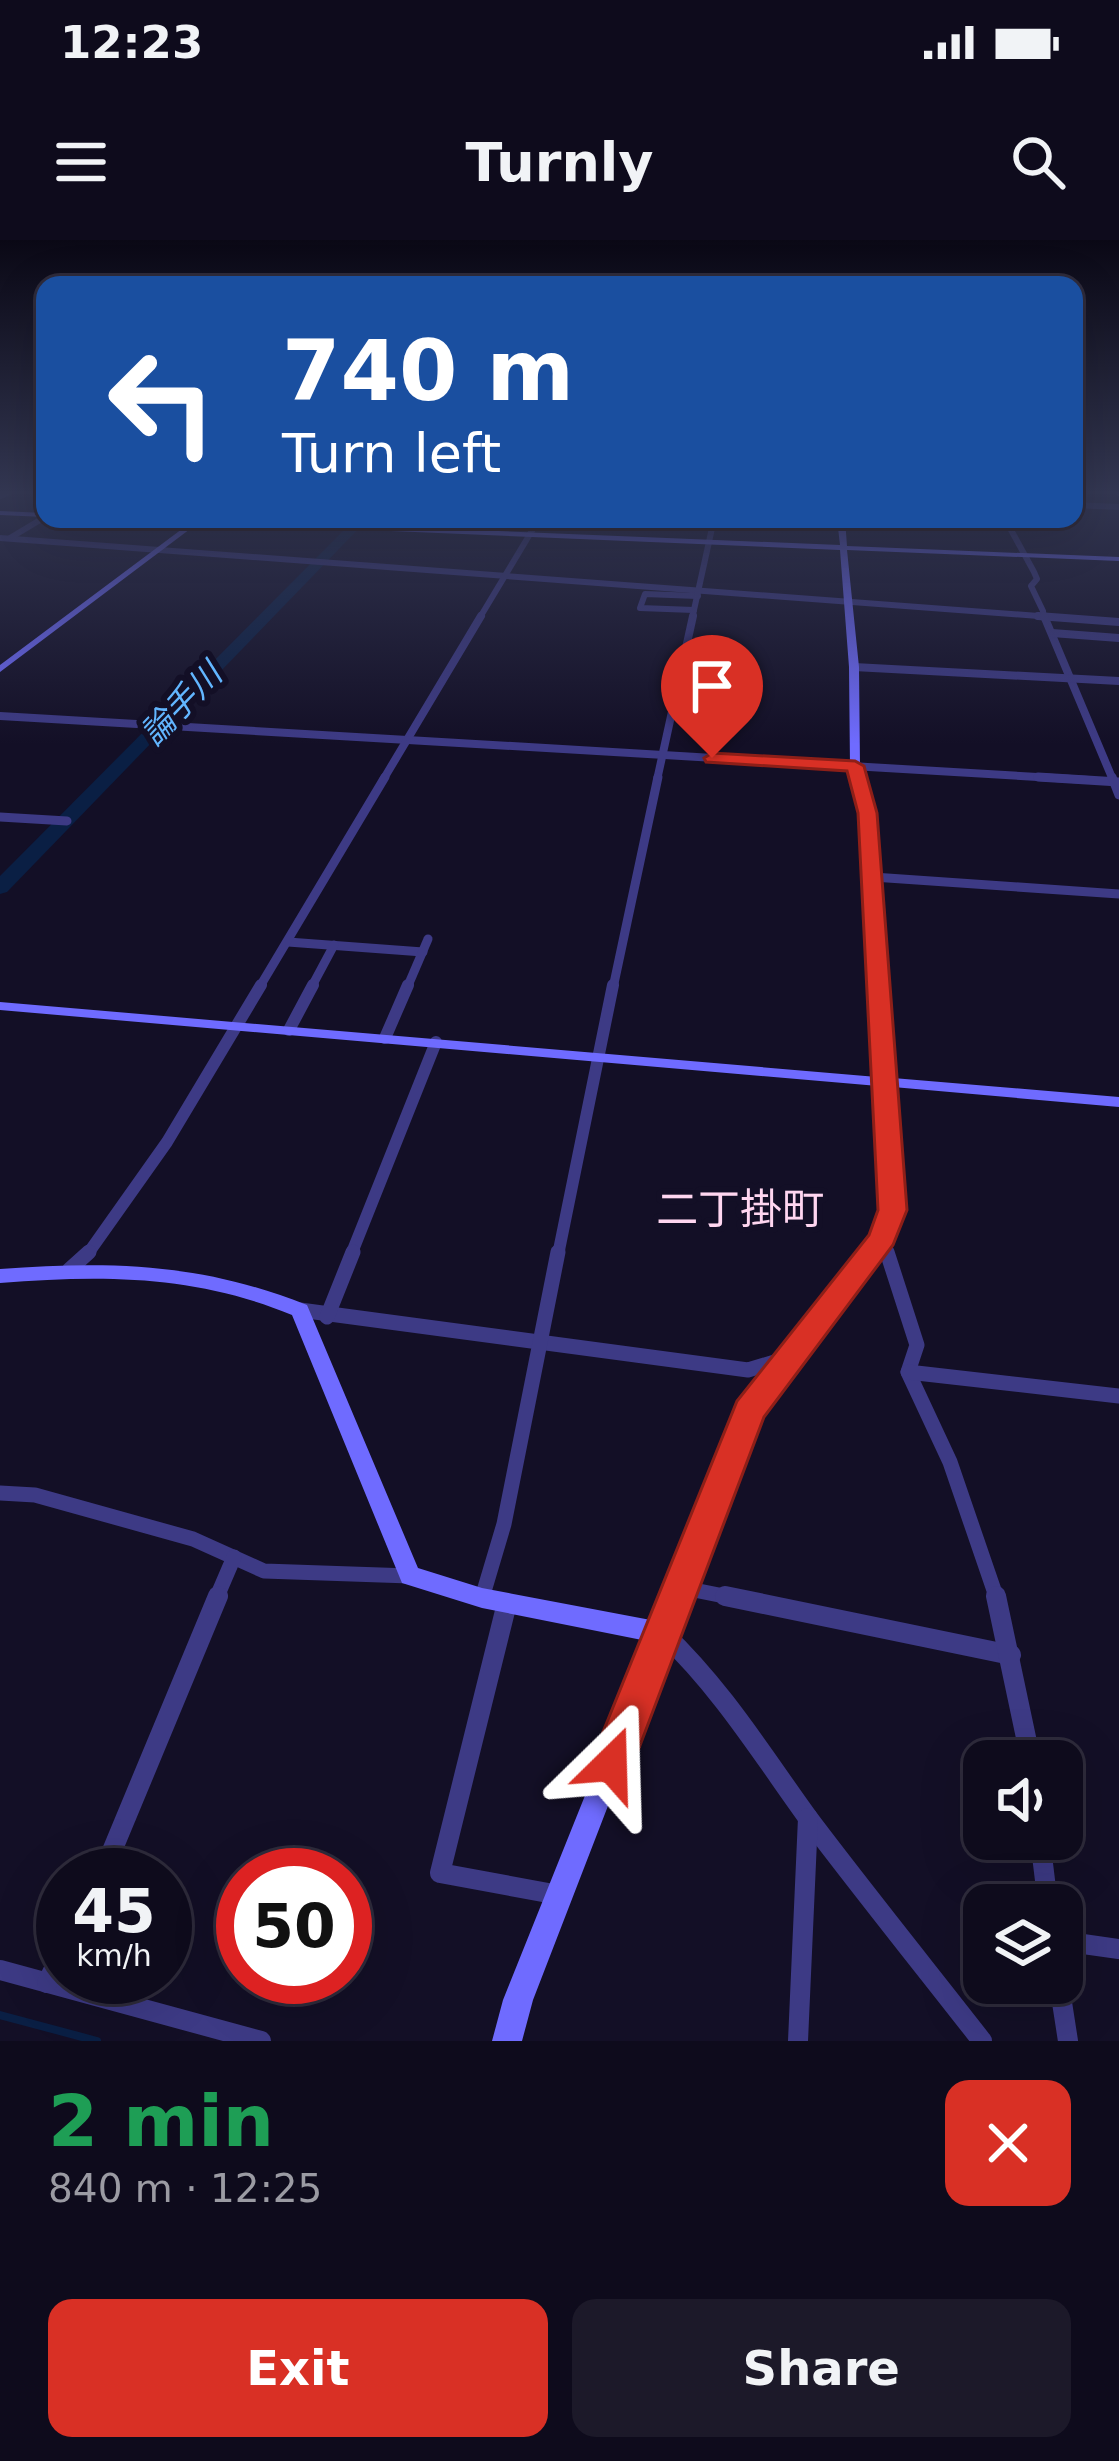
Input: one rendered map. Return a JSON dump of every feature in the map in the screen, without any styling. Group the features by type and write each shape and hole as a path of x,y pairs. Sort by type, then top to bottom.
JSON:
{"main road":[{"path":"0,669 124,576"},
{"path":"507,2041 559,1894 749,1411 882,1238 893,1210 873,877 868,813 855,766 854,667 844,576"},
{"path":"0,1006 1119,1102"},
{"path":"0,1276 109,1268 216,1281 260,1292 300,1310 410,1576 495,1600 663,1633"}],"street":[{"path":"68,1270 84,1259 167,1142 505,576"},
{"path":"531,576 1119,620"},
{"path":"559,1894 440,1874 598,1055 702,576"},
{"path":"1036,576 1031,586 1119,795"},
{"path":"694,610 640,608 644,594 699,590"},
{"path":"1052,633 1119,638"},
{"path":"854,667 1119,681"},
{"path":"0,716 1116,782"},
{"path":"0,817 65,821"},
{"path":"873,877 1119,894"},
{"path":"385,1038 428,939"},
{"path":"288,941 423,952"},
{"path":"290,1030 334,945"},
{"path":"327,1317 436,1042"},
{"path":"882,1238 916,1345 908,1372 945,1441 1011,1655 1027,1740"},
{"path":"300,1310 748,1370 788,1358"},
{"path":"908,1372 1119,1396"},
{"path":"0,1493 35,1495 193,1539 264,1571 410,1576"},
{"path":"113,1848 234,1557"},
{"path":"679,1588 1011,1655"},
{"path":"663,1633 703,1671 778,1768 808,1817 982,2041"},
{"path":"798,2041 808,1817"},
{"path":"1083,1944 1119,1949"},
{"path":"0,1970 36,1980"},
{"path":"124,2004 261,2041"},
{"path":"1062,2004 1068,2041"}],"waterway":[{"name":"論手川","path":"0,888 306,576"},
{"path":"0,2015 97,2041"}],"district":[{"name":"二丁掛町","path":"740,1209"}],"route":[{"path":"611,1764 749,1411 882,1238 893,1210 868,813 855,766 712,758"}]}
